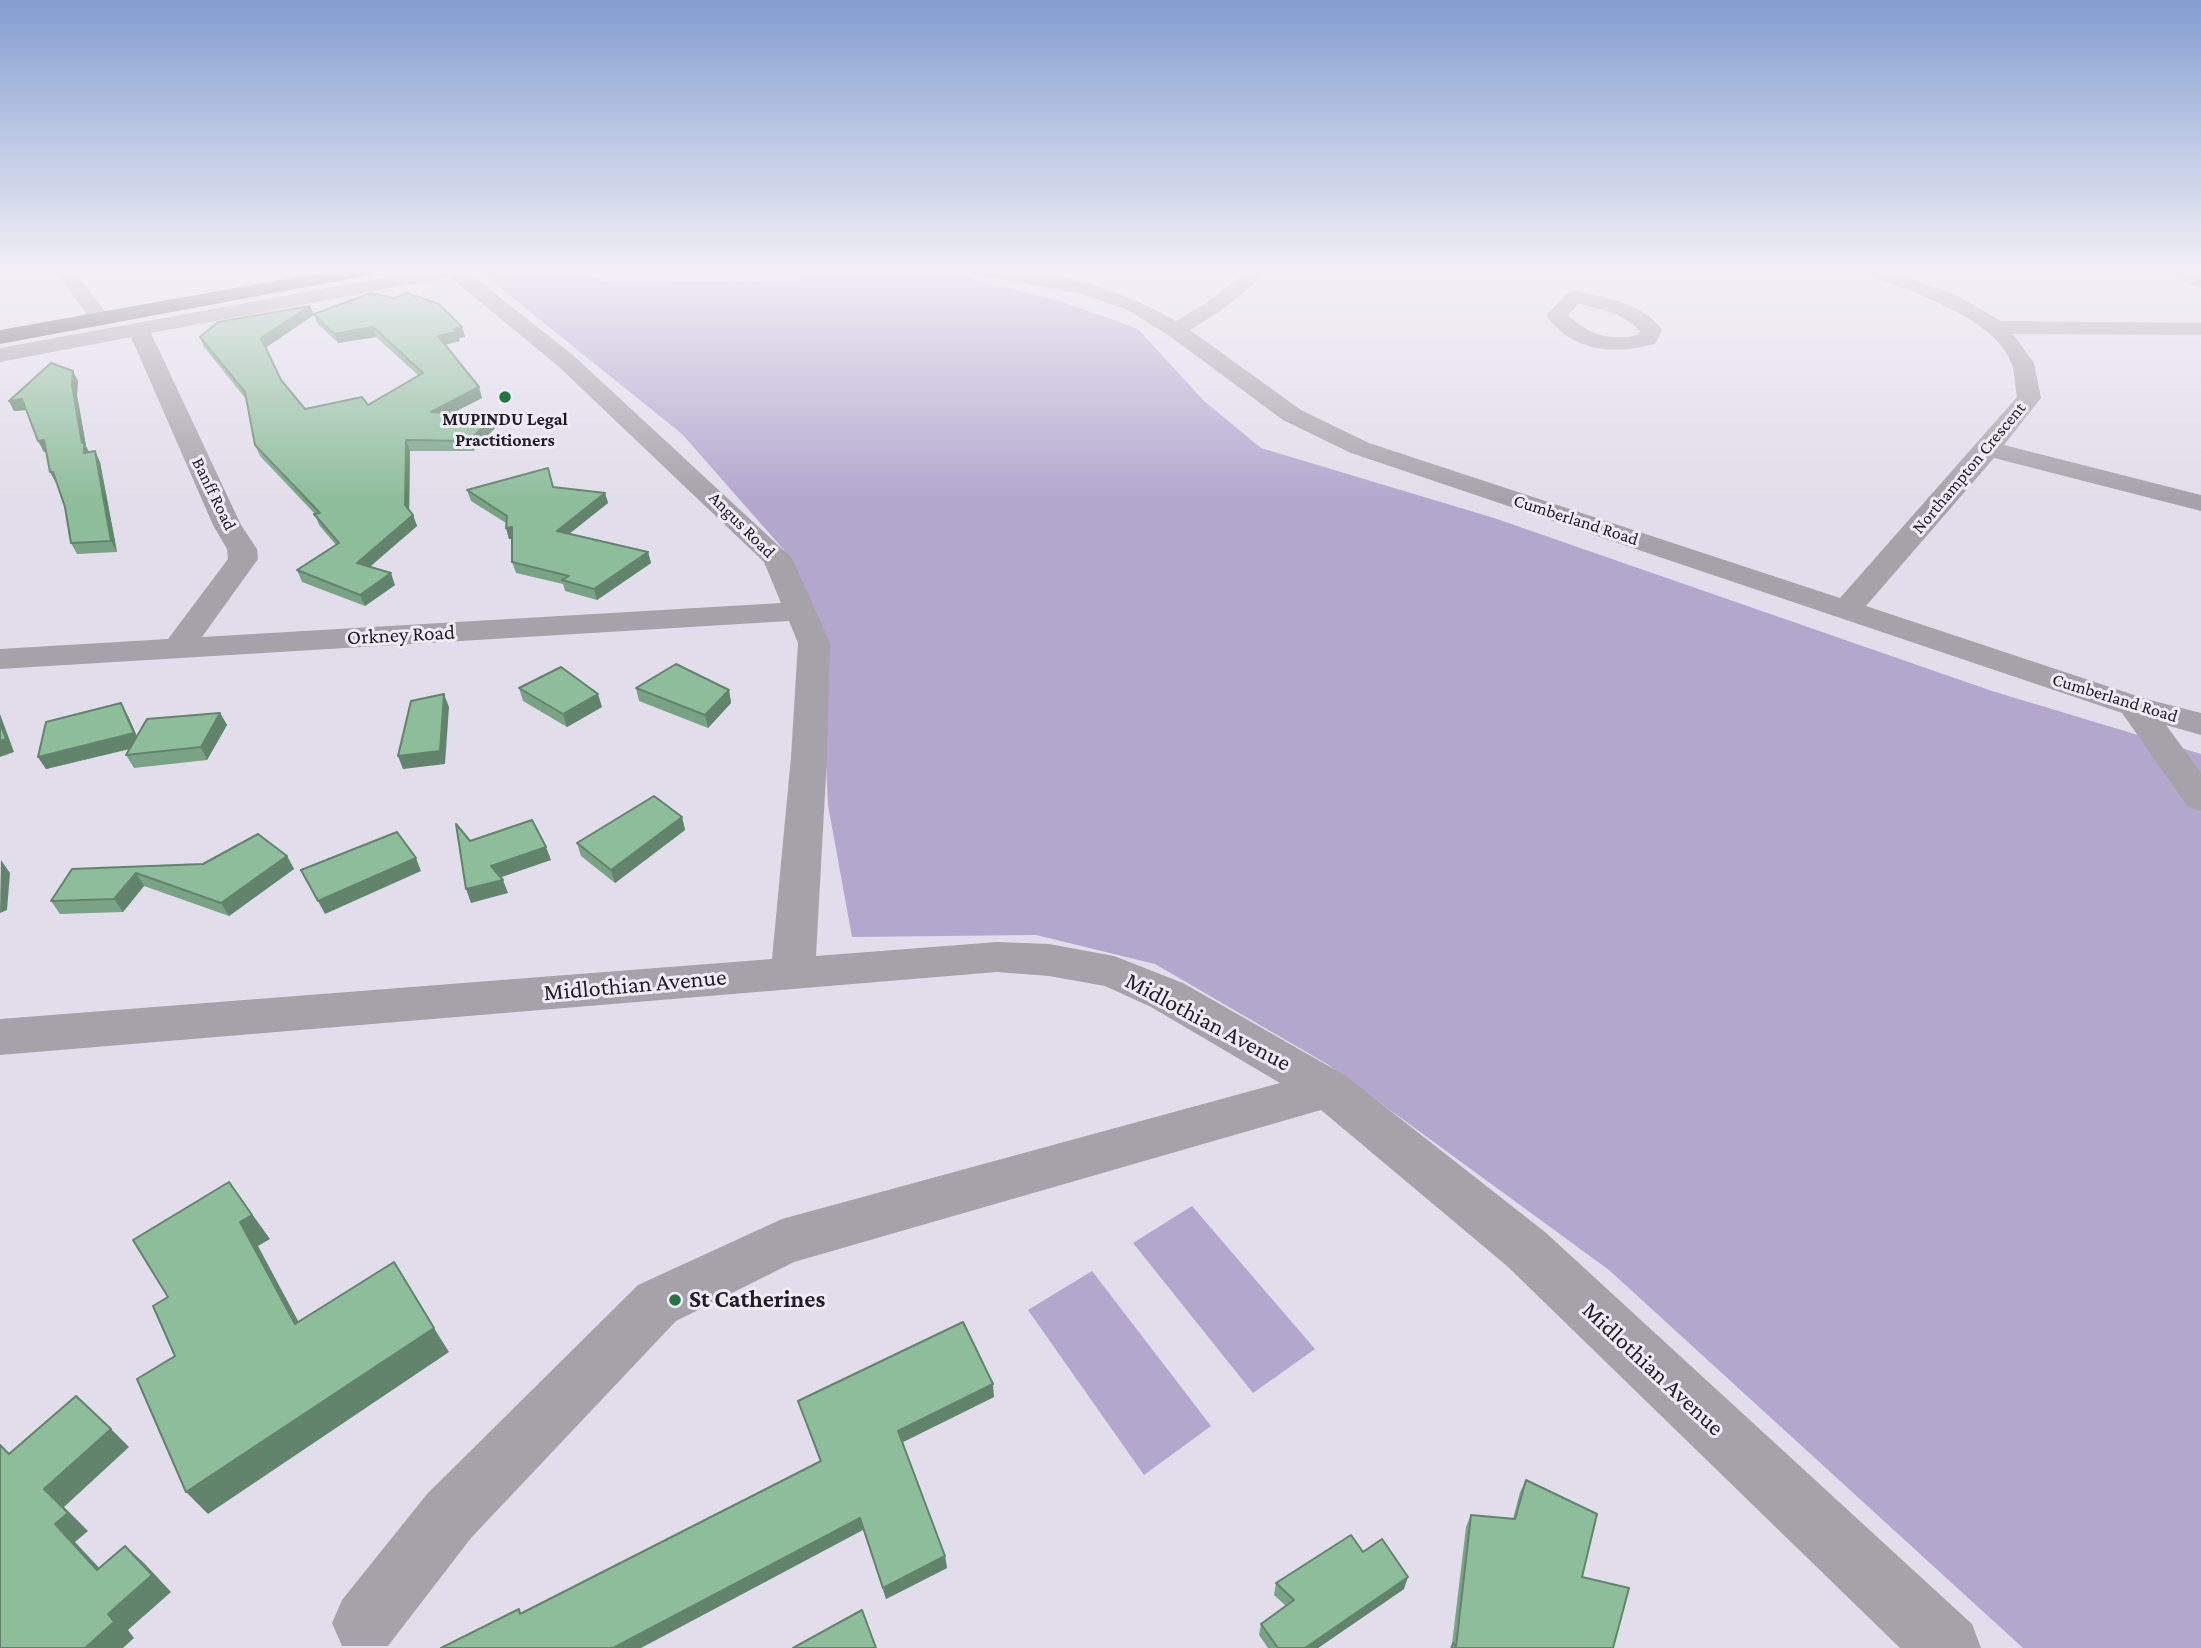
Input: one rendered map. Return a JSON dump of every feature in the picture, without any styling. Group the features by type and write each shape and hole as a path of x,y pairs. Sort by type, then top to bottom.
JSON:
{"street":[{"path":"0,355 48,346"},
{"name":"Banff Road","path":"146,346 227,525 242,548 243,559 178,648"},
{"name":"Angus Road","path":"548,346 777,558 802,611 814,643 809,757 793,973"},
{"name":"Cumberland Road","path":"1198,346 1292,415 1360,449 2134,706 2201,724"},
{"name":"Northampton Crescent","path":"1847,609 1988,449 2029,398 2023,363 2011,346"},
{"path":"1988,449 2201,503"},
{"name":"Orkney Road","path":"0,659 802,611"},
{"path":"2134,706 2201,799"},
{"name":"Midlothian Avenue","path":"0,1037 997,957 1049,960 1114,972 1167,995 1329,1089 1526,1249 1948,1648"},
{"path":"365,1623 449,1516 657,1303 782,1242 1329,1089"}],"shaded area":[{"path":"573,346 1153,346 1204,401 1261,448 1494,518 1992,691 2201,754 2201,1648 2023,1648 1609,1270 1327,1064 1155,964 1036,935 852,937 828,805 820,643 784,550 682,434"},
{"path":"1192,1206 1315,1349 1253,1393 1133,1243"},
{"path":"1092,1271 1211,1426 1144,1475 1028,1310"}],"building":[{"path":"207,346 265,346 281,380 305,409 362,397 368,405 423,373 394,346 446,346 479,387 431,412 493,416 469,441 406,440 405,505 413,515 357,563 391,573 360,595 297,570 339,543 314,514 320,513 255,445 245,392"},
{"path":"51,363 73,371 72,385 84,453 95,451 111,541 71,543 65,507 53,472 50,472 44,440 38,441 22,399 9,401"},
{"path":"548,468 553,487 605,493 557,531 648,552 594,589 562,580 569,576 512,562 512,527 506,528 507,516 467,490"},
{"path":"676,664 729,690 705,715 636,688"},
{"path":"561,667 598,694 563,714 519,688"},
{"path":"444,694 440,751 398,756 411,701"},
{"path":"121,703 134,733 38,757 46,722"},
{"path":"220,713 201,747 126,755 147,719"},
{"path":"0,723 6,739 0,741"},
{"path":"654,796 682,817 611,870 577,843"},
{"path":"532,820 546,847 491,866 503,880 466,889 456,824 470,841"},
{"path":"397,832 416,858 318,901 301,870"},
{"path":"258,834 287,856 221,903 136,873 114,899 51,901 72,869 203,864"},
{"path":"229,1182 252,1215 240,1222 295,1324 394,1262 434,1328 186,1492 137,1379 175,1356 153,1306 168,1297 133,1240"},
{"path":"963,1322 993,1384 898,1431 945,1556 883,1588 860,1518 613,1648 441,1648 519,1609 520,1614 821,1461 798,1401"},
{"path":"76,1396 111,1429 44,1489 68,1513 55,1524 97,1570 125,1546 152,1575 108,1614 114,1622 85,1648 0,1648 0,1445 9,1454"},
{"path":"1526,1480 1597,1514 1582,1577 1629,1588 1613,1648 1452,1648 1453,1643 1456,1647 1471,1515 1515,1519"},
{"path":"1351,1535 1363,1552 1382,1539 1408,1577 1305,1648 1278,1648 1261,1624 1294,1600 1276,1583"},
{"path":"862,1610 876,1648 793,1648"}],"place":[{"name":"MUPINDU Legal Practitioners","path":"505,397"},
{"name":"St Catherines","path":"675,1300"}]}
